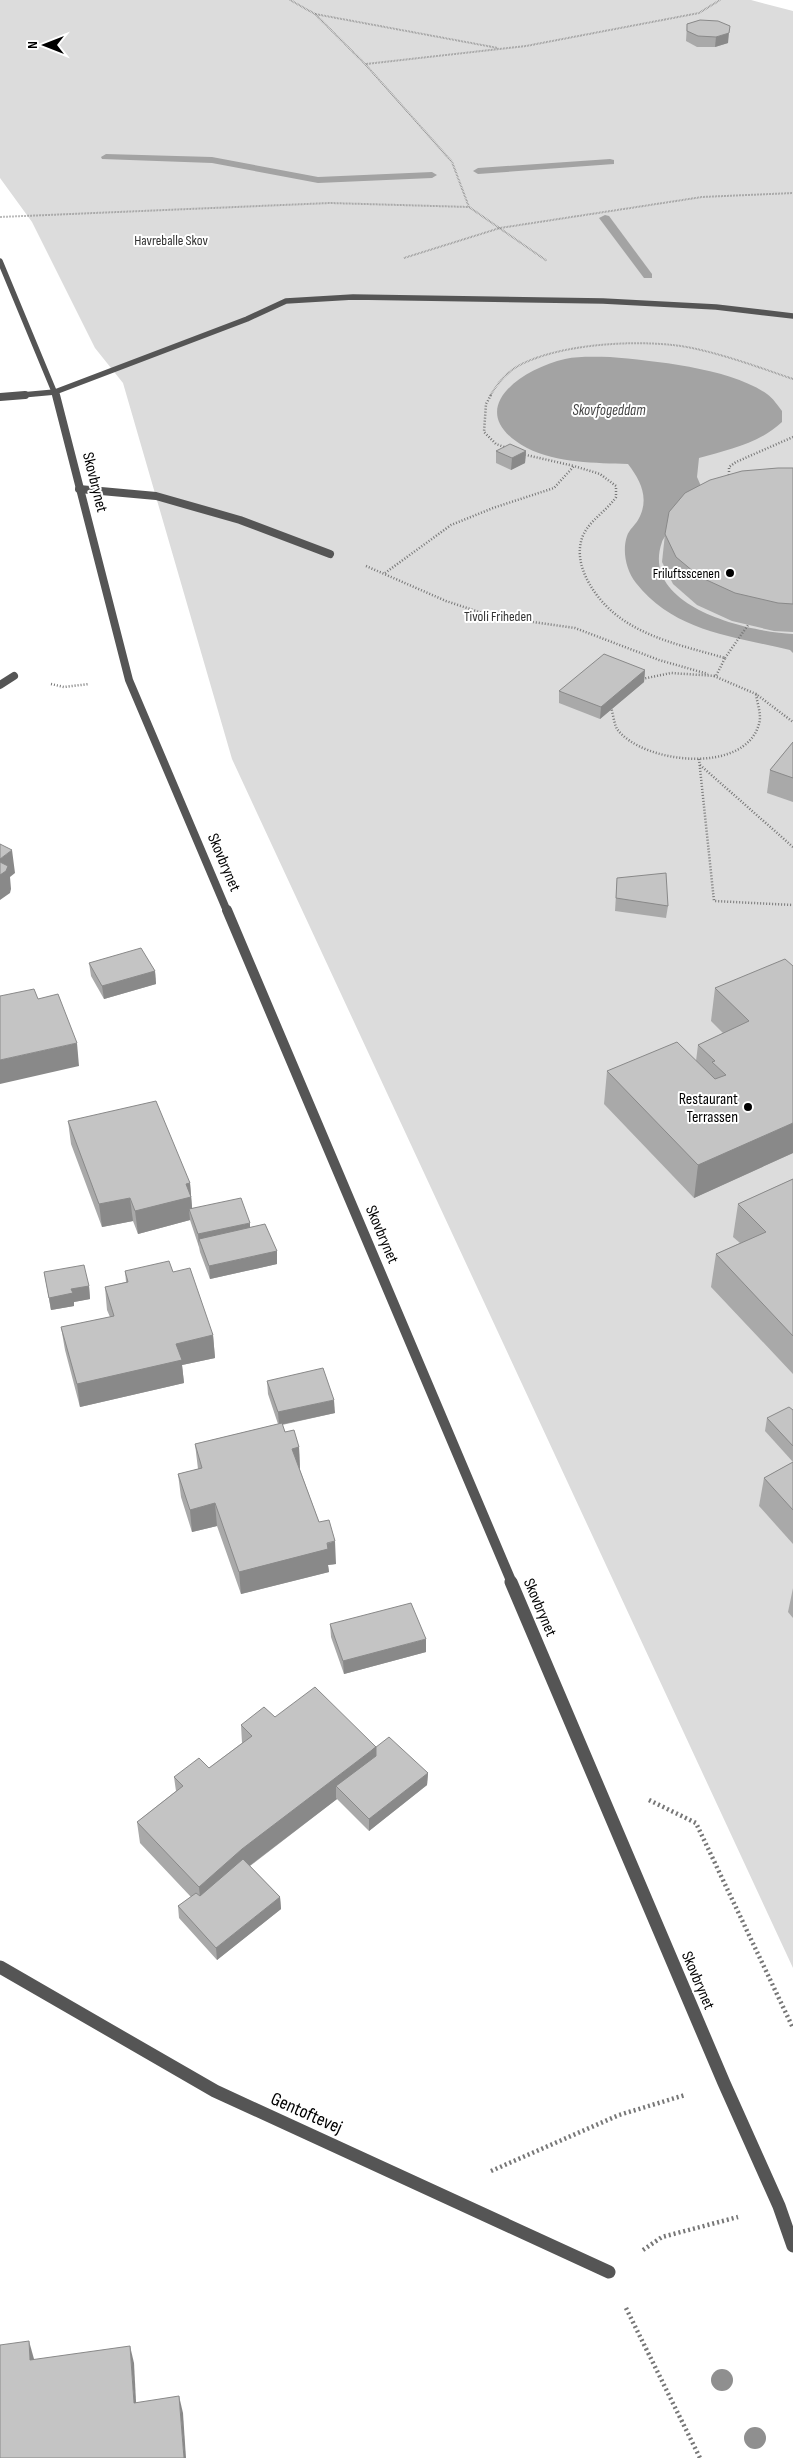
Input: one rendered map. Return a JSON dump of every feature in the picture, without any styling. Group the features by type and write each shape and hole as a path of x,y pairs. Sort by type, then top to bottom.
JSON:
{"street":[{"name":"Skovbrynet","path":"0,261 55,392 129,680 724,2083 779,2206 793,2246"},
{"path":"0,397 55,392 247,318 286,301 354,297 603,301 716,307 793,316"},
{"path":"79,489 156,496 240,520 330,554"},
{"path":"0,685 14,676"},
{"name":"Gentoftevej","path":"0,1968 215,2091 609,2272"},
{"name":"Skovbrynet","path":"779,2206 793,2227"}],"path":[{"path":"290,0 315,14 365,64 452,162 468,207"},
{"path":"365,64 503,49 699,13 720,0"},
{"path":"315,14 503,49"},
{"path":"400,260 500,228 702,198 793,193"},
{"path":"0,217 330,202 468,207 547,262"},
{"path":"513,450 496,444 484,432 482,420 486,404 493,389 507,374 522,363 552,352 607,345 689,347 793,379"},
{"path":"731,483 727,475 729,468 737,462 793,437"},
{"path":"521,454 604,475 614,483 617,491 615,499 586,528 579,551 583,571 592,592 606,609 634,630 725,658"},
{"path":"385,573 451,525 493,508 532,497 554,488 574,466"},
{"path":"727,475 737,476"},
{"path":"330,554 385,573 446,601 491,616 575,628 659,660 716,676 756,694 793,722"},
{"path":"716,676 725,658 748,626"},
{"path":"637,682 649,677 671,673 716,676"},
{"path":"14,676 64,686 129,680"},
{"path":"614,700 611,706 610,720 618,733 632,745 668,757 699,759 722,756 740,748 753,737 760,724 756,694"},
{"path":"699,759 714,901 793,905"},
{"path":"700,765 793,847"},
{"path":"592,1771 696,1823 793,2028"},
{"path":"440,2193 619,2115 724,2083"},
{"path":"700,2458 609,2272 662,2237 779,2206"}],"green space":[{"name":"Tivoli Friheden","path":"0,0 751,0 793,11 793,1968 232,759 123,383 95,348 32,222 0,178"}],"water":[{"name":"Skovfogeddam","path":"610,357 692,367 733,378 767,394 782,411 782,422 754,441 699,458 697,477 704,493 665,537 662,542 659,565 667,584 682,599 702,612 751,628 793,634 793,653 790,650 726,636 687,622 668,612 651,599 636,583 627,566 625,548 628,534 642,512 644,498 637,477 628,464 577,461 539,453 527,448 508,434 498,420 498,407 504,394 530,372 565,359"}],"building":[{"path":"700,20 718,21 730,26 729,33 716,37 698,36 687,31 687,24"},
{"path":"510,444 526,451 512,458 496,451"},
{"name":"Friluftsscenen","path":"793,468 793,604 778,603 735,593 700,577 676,557 665,534 669,512 685,493 710,480 742,471"},
{"path":"604,654 645,670 601,707 559,691"},
{"path":"793,742 793,778 770,770"},
{"path":"0,844 12,850 0,859"},
{"path":"0,862 8,866 6,871 0,875"},
{"path":"666,873 668,906 616,898 617,878"},
{"path":"141,948 155,971 102,986 89,963"},
{"path":"785,959 793,966 793,1123 698,1165 607,1071 677,1042 715,1079 726,1075 712,1062 715,1061 698,1045 749,1021 715,988"},
{"path":"34,989 38,999 58,994 77,1043 0,1060 0,996"},
{"path":"156,1101 190,1183 186,1184 191,1197 135,1211 130,1198 99,1204 68,1121"},
{"path":"793,1179 793,1336 716,1254 766,1232 738,1204"},
{"path":"241,1198 250,1223 198,1234 189,1209"},
{"path":"265,1224 277,1251 209,1266 199,1239"},
{"path":"169,1261 173,1272 190,1268 213,1335 176,1344 182,1360 77,1384 61,1327 114,1316 105,1287 128,1282 125,1271"},
{"path":"84,1265 89,1286 71,1289 73,1293 49,1298 44,1272"},
{"path":"323,1368 334,1400 278,1412 267,1381"},
{"path":"789,1407 793,1410 793,1446 767,1418"},
{"path":"282,1423 285,1432 294,1430 299,1447 292,1449 319,1522 329,1520 335,1541 327,1543 328,1549 239,1572 215,1503 190,1510 178,1474 202,1468 195,1444"},
{"path":"793,1462 793,1510 764,1478"},
{"path":"411,1603 426,1639 343,1661 330,1624"},
{"path":"315,1687 376,1747 242,1849 199,1887 137,1822 183,1786 174,1777 199,1758 209,1768 252,1736 241,1725 264,1707 275,1717"},
{"path":"389,1737 428,1773 369,1819 336,1786 376,1756 376,1747"},
{"path":"243,1859 280,1897 216,1948 178,1906 196,1893 200,1896"},
{"path":"29,2341 30,2360 130,2346 134,2403 179,2396 184,2458 0,2458 0,2345"}],"waterway":[{"path":"106,157 212,160 318,180 432,175"},
{"path":"478,171 610,162"},
{"path":"605,218 648,276"}],"place":[{"name":"Friluftsscenen","path":"730,573"},
{"name":"Restaurant Terrassen","path":"748,1107"}],"park label":[{"name":"Havreballe Skov","path":"171,240"}]}
